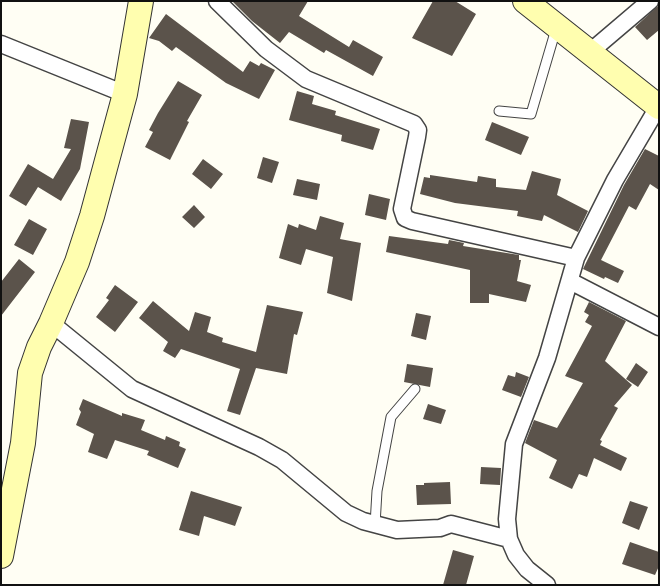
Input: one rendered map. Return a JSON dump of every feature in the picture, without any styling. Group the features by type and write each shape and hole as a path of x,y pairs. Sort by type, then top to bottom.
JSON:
{"street":[{"path":"1,556 5,517 23,443 30,373 38,347 51,323 76,262 92,216 125,94 141,1"},
{"path":"216,1 266,49 306,79 414,124 418,130 402,210 405,218 412,222 576,258"},
{"path":"590,52 650,1"},
{"path":"533,4 557,26 658,107 615,180 576,258 547,358 514,444 507,519 509,539 516,555 527,569 547,585"},
{"path":"1,44 125,94"},
{"path":"570,282 659,327"},
{"path":"51,323 132,389 259,447 282,460 346,513 375,525 397,530 440,528 451,524 509,539"}],"lane":[{"path":"499,111 531,114 557,26"},
{"path":"375,525 376,491 391,417 415,389"}],"building":[{"path":"232,1 308,1 299,16 349,47 353,40 383,57 373,76 326,50 324,53 289,32 280,43 252,21"},
{"path":"433,1 455,1 476,14 452,56 412,38"},
{"path":"659,5 659,30 647,40 635,27"},
{"path":"166,14 243,72 250,61 259,66 261,63 275,70 259,99 226,83 176,47 172,51 159,41 149,38"},
{"path":"178,81 202,95 187,121 189,122 170,160 145,147 153,132 149,130"},
{"path":"297,91 314,96 312,104 336,111 335,115 380,129 373,150 341,141 342,135 289,120"},
{"path":"71,119 89,122 80,169 61,201 38,187 26,206 9,196 28,164 53,179 71,149 64,148"},
{"path":"492,122 529,137 521,155 485,140"},
{"path":"645,149 659,156 659,190 650,184 636,210 629,206 601,260 624,271 618,283 583,269 624,185"},
{"path":"263,157 279,162 272,183 257,178"},
{"path":"203,159 223,174 211,189 192,174"},
{"path":"532,171 561,179 557,195 588,211 578,232 544,215 542,221 517,216 518,211 455,203 420,194 424,177 430,178 430,175 477,182 478,176 496,179 496,187 526,190"},
{"path":"297,179 320,184 317,200 293,195"},
{"path":"369,194 390,199 386,220 365,215"},
{"path":"194,205 205,217 194,228 182,217"},
{"path":"320,216 344,223 340,239 361,243 352,301 327,293 333,257 306,249 301,265 279,258 288,224 298,228 299,224 316,230"},
{"path":"29,219 47,229 33,255 14,245"},
{"path":"389,236 448,244 449,240 464,243 463,246 519,255 519,260 521,260 517,281 531,285 526,302 489,294 489,303 470,303 470,270 386,252"},
{"path":"19,259 35,272 1,316 1,282"},
{"path":"115,285 138,302 115,332 96,317 109,300 106,298"},
{"path":"153,301 189,331 195,312 211,317 207,332 223,338 222,342 256,352 267,305 303,312 297,335 294,334 287,374 256,368 240,415 227,411 240,369 181,349 175,358 163,351 168,342 139,318"},
{"path":"589,302 626,321 605,361 632,385 614,406 618,408 600,440 602,441 600,445 627,458 621,471 594,458 587,477 579,474 572,489 549,478 557,460 525,443 534,420 557,428 583,383 565,376 592,326 585,322 589,315 584,312"},
{"path":"416,313 431,316 426,340 411,336"},
{"path":"636,363 648,372 638,387 626,379"},
{"path":"407,364 433,368 430,387 404,382"},
{"path":"516,372 529,377 521,397 502,390 508,375 515,377"},
{"path":"83,399 122,416 122,413 145,420 141,430 165,440 166,436 180,442 179,446 186,449 178,468 147,455 149,451 115,440 107,459 88,452 94,434 76,425"},
{"path":"428,404 446,410 441,424 423,419"},
{"path":"481,467 501,468 500,485 480,484"},
{"path":"450,482 451,504 417,505 416,485"},
{"path":"191,491 242,507 235,526 204,516 199,536 179,530"},
{"path":"630,501 648,507 639,530 622,523"},
{"path":"630,542 659,552 659,566 655,575 622,564"},
{"path":"453,550 474,556 466,585 443,585"}]}
